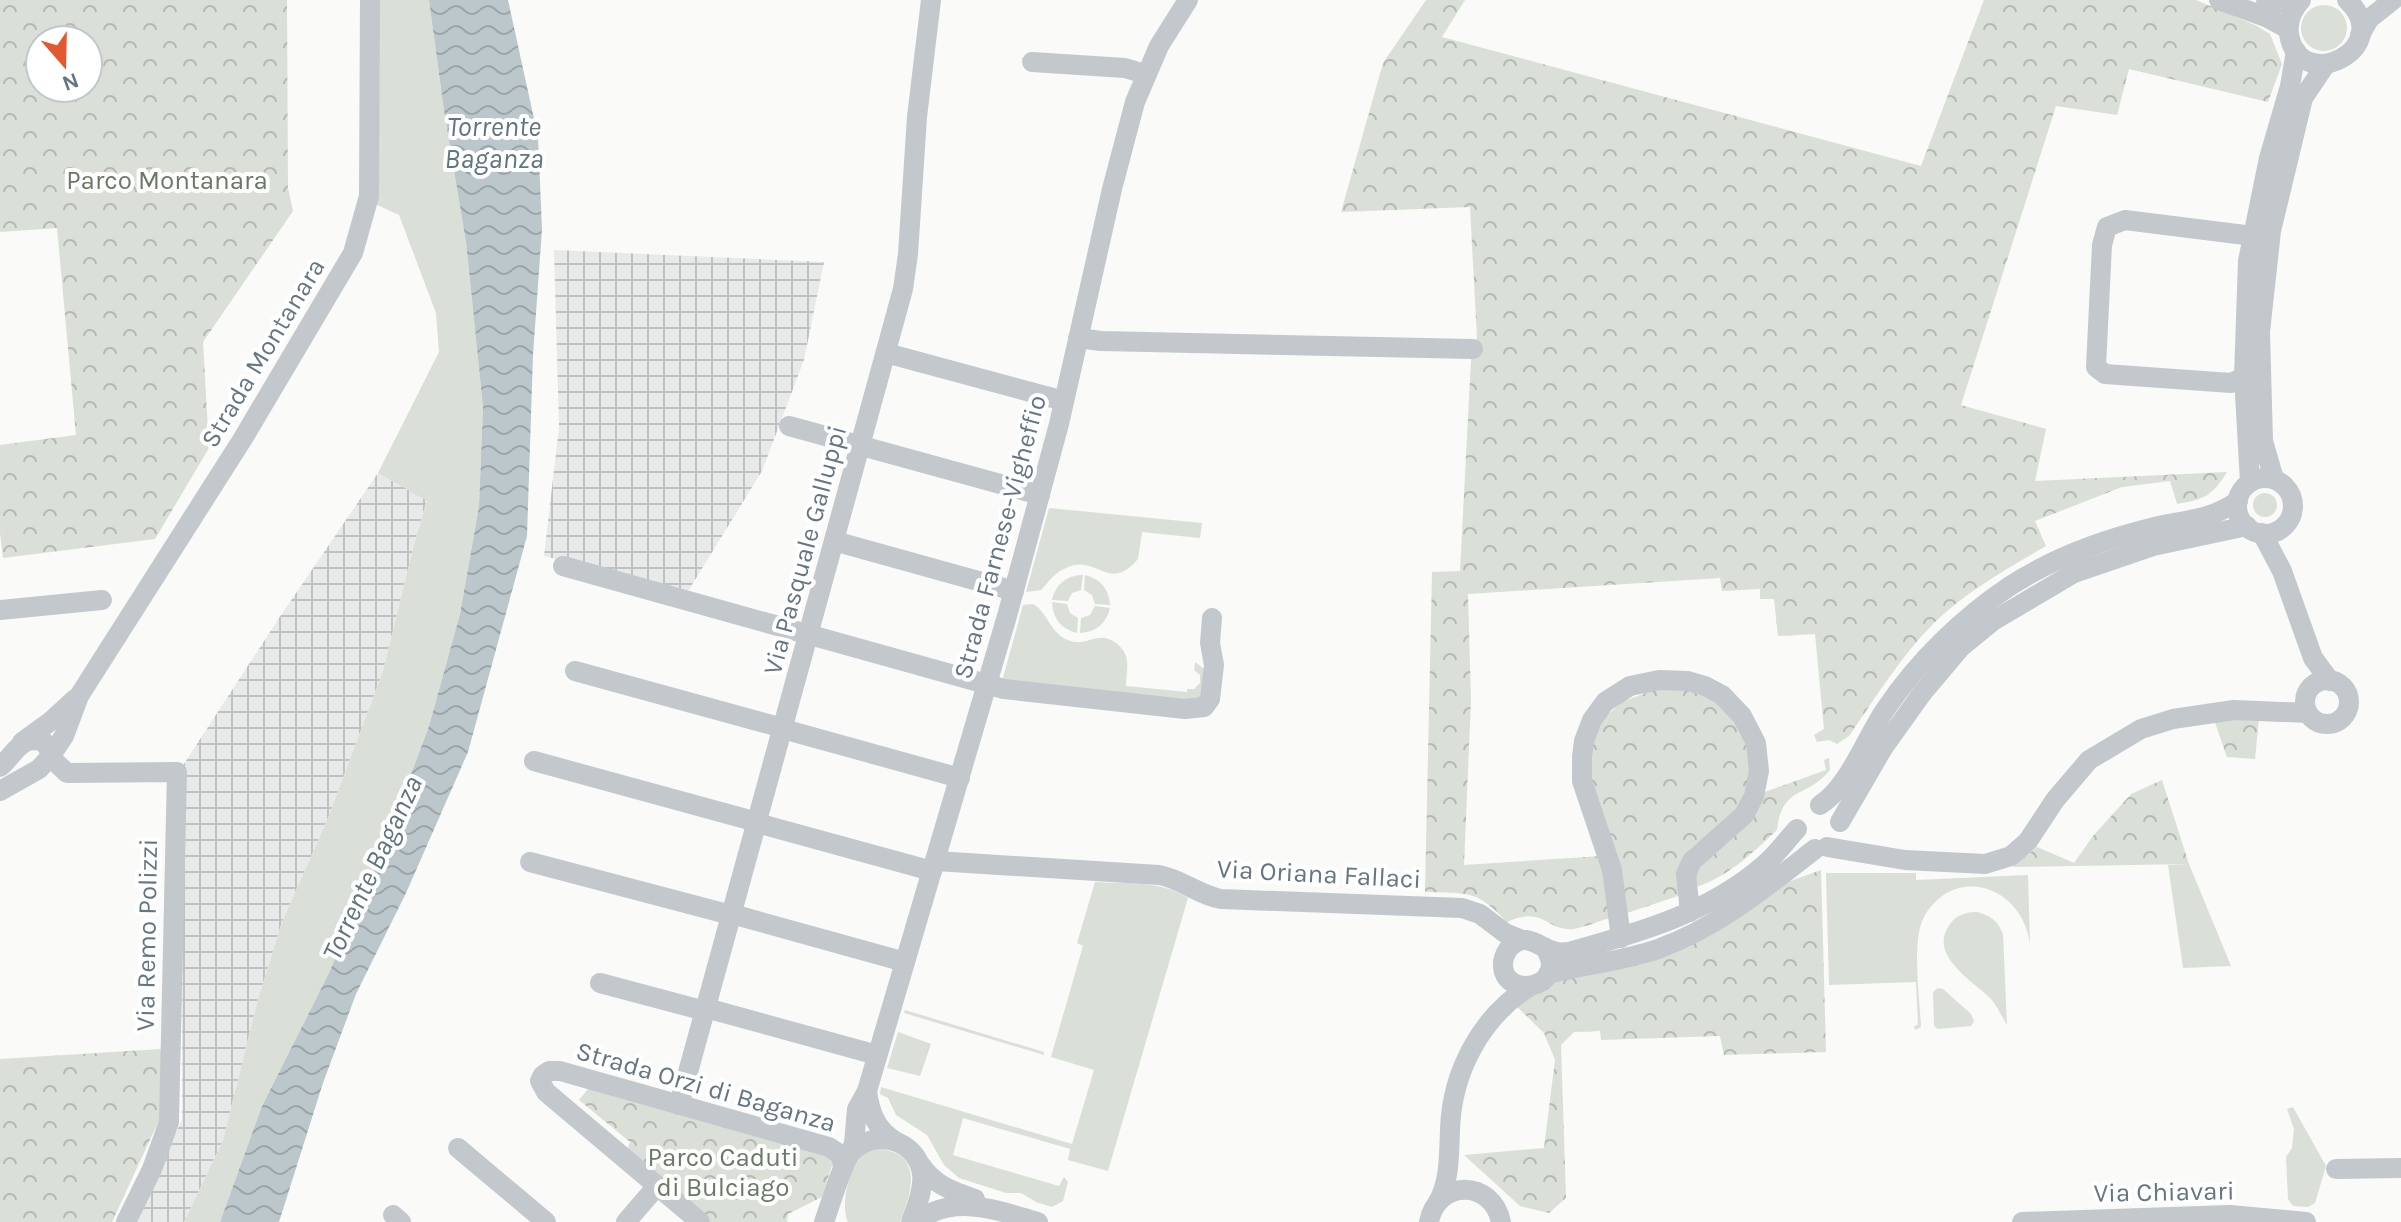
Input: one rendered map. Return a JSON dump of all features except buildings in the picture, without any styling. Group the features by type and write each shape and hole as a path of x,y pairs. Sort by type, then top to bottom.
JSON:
{"street":[{"name":"Strada Montanara","path":"0,791 39,769 50,757 67,730 79,696 242,440 353,253 369,196 370,0"},
{"name":"Via Pasquale Galluppi","path":"679,1105 907,269 916,128 931,0"},
{"name":"Strada Farnese-Vigheffio","path":"824,1222 854,1143 857,1109 867,1091 988,685 1064,401 1135,102 1163,39 1188,0"},
{"path":"2219,0 2266,17 2288,29"},
{"path":"2266,0 2298,3 2290,17 2290,41 2304,58 2326,64 2348,56 2356,47 2369,19 2393,0"},
{"path":"2360,35 2361,25 2350,3 2384,0"},
{"path":"2250,482 2244,377 2248,261 2269,158 2290,86 2296,51"},
{"path":"1032,62 1125,68 1145,74"},
{"path":"2274,479 2263,441 2260,332 2271,231 2303,98 2326,64"},
{"path":"2244,377 2231,383 2105,374 2096,367 2102,245 2107,227 2125,220 2253,236"},
{"path":"1078,338 1473,349"},
{"path":"886,353 1064,401"},
{"path":"789,426 1040,495"},
{"path":"1548,974 1655,950 1692,935 1758,894 1821,848 1833,844 1840,834 1840,822 1883,748 1923,692 1961,647 1993,621 2074,573 2153,546 2263,529 2288,522 2293,506 2288,489 2274,479 2258,478 2244,487 2238,510 2263,529 2282,571 2321,683"},
{"path":"1529,987 1520,986 1508,978 1503,962 1512,940 1534,941 1556,952 1569,952 1646,931 1734,888 1765,864 1797,829 1806,809 1827,800 1843,780 1886,709 1916,671 1950,634 2011,585 2105,541 2216,515 2238,501"},
{"path":"834,541 1014,591"},
{"path":"563,566 1004,689 1185,709 1207,705 1211,695 1215,662 1210,643 1212,618"},
{"path":"0,610 102,600"},
{"path":"575,671 960,778"},
{"path":"1621,938 1612,870 1582,781 1584,741 1592,720 1605,702 1630,686 1659,680 1688,681 1722,695 1742,716 1756,743 1759,771 1754,796 1744,815 1692,861 1686,874 1690,912"},
{"path":"2321,683 2342,687 2348,699 2342,718 2330,724 2317,722 2308,713 2305,702 2309,690 2321,683"},
{"name":"Strada Montanara","path":"0,767 22,742 54,720 79,696"},
{"path":"1797,829 1802,842 1821,848 1905,860 1985,864 2011,856 2028,841 2055,800 2089,760 2141,729 2173,719 2234,710 2308,713"},
{"path":"22,742 34,739 44,742 50,757"},
{"name":"Via Remo Polizzi","path":"50,757 67,773 177,772 169,1122 152,1169 126,1222"},
{"name":"Via Oriana Fallaci","path":"534,761 934,866 1159,875 1175,879 1209,897 1221,899 1456,908 1480,914 1512,940"},
{"path":"1820,805 1833,810 1840,822"},
{"path":"530,862 905,962"},
{"path":"1433,1211 1446,1182 1451,1114 1461,1073 1476,1041 1496,1013 1505,1003 1538,984 1548,974 1551,962 1544,947"},
{"path":"1496,1013 1508,978"},
{"path":"600,983 877,1055"},
{"name":"Strada Orzi di Baganza","path":"657,1186 548,1093 541,1083 543,1075 557,1071 829,1147 846,1162"},
{"path":"867,1091 876,1124 885,1135 912,1152 938,1184 989,1208"},
{"path":"846,1162 858,1146 883,1139 895,1141"},
{"path":"1450,1140 1459,1169 1507,1215 1521,1222"},
{"path":"458,1148 546,1222"},
{"path":"914,1222 922,1181 919,1162"},
{"path":"2336,1169 2401,1168"},
{"path":"626,1222 657,1186 700,1222"},
{"path":"1413,1222 1433,1211 1443,1197 1457,1190 1472,1190 1489,1199 1501,1222"},
{"path":"834,1198 836,1222"},
{"path":"914,1222 945,1207 961,1205 989,1208 1038,1222"},
{"name":"Via Chiavari","path":"2022,1222 2230,1215 2306,1222"}],"shaded area":[{"path":"554,250 824,262 804,360 762,471 687,593 544,556 559,427"},
{"path":"378,473 427,500 383,671 328,818 282,922 258,999 223,1140 184,1222 132,1222 182,1120 182,767"}],"green space":[{"name":"Parco Montanara","path":"0,0 287,0 288,188 293,211 203,342 209,448 155,539 3,558 0,445 76,435 57,228 0,232"},
{"path":"361,0 429,0 466,242 483,407 479,506 460,614 429,726 380,857 328,975 262,1106 220,1222 184,1222 223,1140 258,999 282,922 328,818 383,671 427,501 378,473 439,352 436,313 399,215 362,198"},
{"path":"1426,0 1465,0 1442,37 1921,166 1984,0 2196,0 2270,34 2282,64 2268,102 2129,69 2117,115 2056,106 1961,405 2046,429 2035,481 2227,472 2212,491 2195,500 2177,504 2170,481 2122,487 2035,521 2046,546 1974,591 1934,623 1900,663 1849,736 1837,744 1829,740 1817,742 1814,735 1824,729 1815,634 1778,636 1774,599 1760,599 1760,589 1722,591 1720,578 1468,594 1471,700 1464,865 1601,856 1610,918 1574,929 1557,927 1529,916 1507,922 1487,904 1471,895 1425,892 1432,572 1460,571 1471,360 1477,338 1470,207 1341,212 1383,63"},
{"path":"2324,5 2341,11 2347,28 2341,45 2324,51 2307,45 2301,28 2307,11"},
{"path":"2265,493 2274,496 2277,505 2274,514 2265,517 2256,514 2253,505 2256,496"},
{"path":"1049,508 1202,523 1200,538 1142,532 1138,559 1127,569 1110,573 1075,565 1057,573 1041,590 1026,592"},
{"path":"1083,575 1081,590 1072,593 1068,601 1052,600 1063,582"},
{"path":"1085,575 1103,586 1110,605 1095,604 1092,595 1084,590"},
{"path":"1052,602 1067,604 1070,613 1078,618 1077,633 1059,622"},
{"path":"1033,604 1062,637 1075,642 1105,638 1119,646 1127,660 1126,686 1187,692 1187,689 1194,689 1200,683 1200,675 1194,670 1195,662 1207,671 1204,702 1001,685 1023,605"},
{"path":"1095,606 1110,608 1106,619 1095,629 1080,633 1081,618 1090,615"},
{"path":"1681,688 1712,699 1735,720 1750,745 1751,776 1737,811 1690,849 1679,871 1681,895 1627,913 1589,777 1589,744 1602,720 1622,702 1656,689"},
{"path":"2259,718 2255,759 2227,757 2214,720"},
{"path":"1829,758 1830,770 1822,779 1790,799 1784,806 1777,830 1768,839 1727,872 1692,888 1696,868 1762,793 1826,770 1824,760"},
{"path":"2162,780 2189,864 2012,867 2037,847 2074,863 2093,836 2131,794"},
{"path":"2189,864 2231,966 2183,968 2168,865"},
{"path":"1821,870 1826,1052 1724,1055 1720,1036 1601,1040 1600,1031 1574,1032 1561,1045 1566,1198 1549,1213 1520,1206 1464,1155 1544,1148 1555,1060 1544,1033 1513,1003 1566,976 1627,967 1785,883"},
{"path":"1826,873 1916,873 1916,880 2028,875 2030,944 2024,924 2014,907 1985,888 1969,887 1952,891 1937,901 1920,927 1917,970 1921,1027 1915,1030 1914,1026 1918,1025 1916,982 1829,985"},
{"path":"1095,882 1155,886 1188,898 1108,1171 1068,1160 1070,1149 963,1118 953,1155 1059,1186 1064,1177 1068,1182 1063,1201 1052,1207 1021,1193 1006,1193 959,1178 944,1165 927,1135 896,1115 888,1098 880,1094 881,1087 1072,1144 1094,1070 1051,1057 1083,946 1077,943"},
{"path":"1977,912 1993,919 2003,934 2007,1025 1991,999 1955,966 1944,946 1944,935 1952,921"},
{"path":"1938,988 1971,1014 1974,1021 1971,1026 1938,1029 1934,1026 1933,992"},
{"path":"905,1010 1044,1052 1044,1055 904,1013"},
{"path":"898,1032 931,1044 920,1076 887,1068"},
{"path":"161,1049 161,1116 112,1222 0,1222 0,1059"},
{"name":"Parco Caduti di Bulciago","path":"589,1088 826,1149 833,1162 822,1197 788,1214 787,1222 706,1222 626,1154 630,1142 579,1100"},
{"path":"2293,1107 2326,1166 2315,1203 2308,1207 2293,1206 2288,1199 2286,1157 2292,1148 2294,1129 2287,1109"},
{"path":"879,1149 893,1152 909,1166 910,1187 900,1222 848,1222 845,1206 851,1175 860,1158"}],"water":[{"name":"Torrente Baganza","path":"429,0 508,0 538,137 542,229 533,355 527,536 468,752 406,893 356,994 323,1083 279,1222 220,1222 262,1106 328,975 380,857 429,726 460,614 479,506 483,407 466,242"}]}
